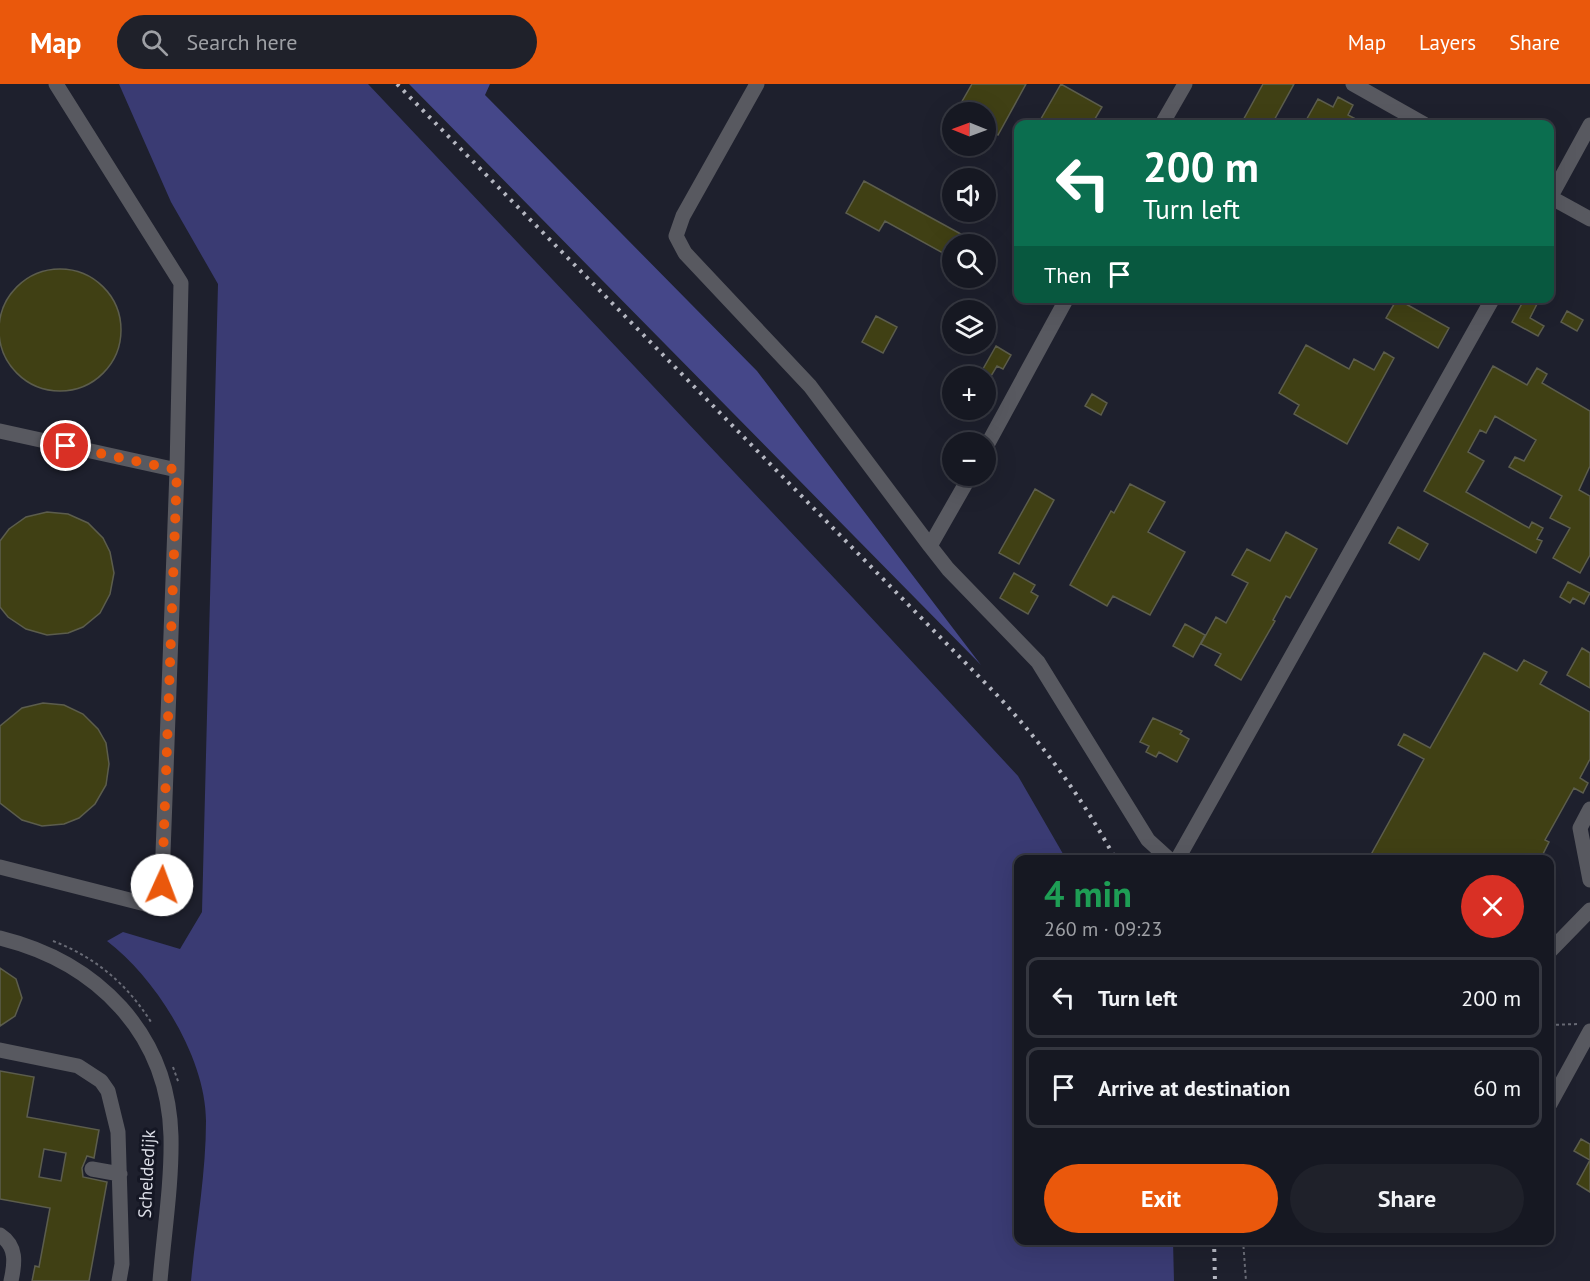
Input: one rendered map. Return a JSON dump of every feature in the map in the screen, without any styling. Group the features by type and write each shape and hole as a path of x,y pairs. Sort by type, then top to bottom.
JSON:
{"street":[{"path":"0,867 161,908 177,470 181,283 56,84"},
{"path":"757,84 683,216 676,236 685,254 810,386 948,569 1038,662 1148,840 1164,855"},
{"path":"1164,120 1185,84"},
{"path":"1353,84 1417,120"},
{"path":"1554,190 1590,125"},
{"path":"1554,199 1590,219"},
{"path":"994,432 1064,303"},
{"path":"1180,855 1490,303"},
{"path":"0,431 177,470"},
{"path":"930,546 964,486"},
{"path":"1590,809 1580,828 1590,880"},
{"path":"1554,947 1590,910"},
{"path":"1554,958 1590,924"},
{"name":"Scheldedijk","path":"0,939 51,956 83,972 118,1002 150,1047 166,1093 171,1136 160,1281"},
{"path":"1554,1095 1585,1027"},
{"path":"0,1050 78,1066 101,1081 108,1090 117,1118 122,1264 119,1281"},
{"path":"92,1169 120,1174"},
{"path":"0,1235 12,1247 14,1258 11,1281"}],"path":[{"path":"51,940 74,949 105,969 124,986 155,1028"},
{"path":"1554,1025 1585,1027"},
{"path":"172,1065 180,1092"},
{"path":"1243,1245 1246,1281"}],"shaded area":[{"path":"119,84 368,84 853,598 1018,776 1064,855 1014,855 1014,1245 1173,1245 1174,1281 191,1281 204,1161 206,1121 204,1097 188,1046 175,1021 143,976 107,941 123,932 180,949 202,912 218,284 171,202"},
{"path":"409,84 490,84 485,95 757,371 981,665"}],"building":[{"path":"972,84 1026,84 998,135 996,134 996,102 962,102"},
{"path":"1061,84 1102,107 1094,120 1040,120"},
{"path":"1263,84 1294,84 1274,120 1243,120"},
{"path":"1338,97 1353,105 1348,115 1357,120 1306,120 1318,99 1333,107"},
{"path":"864,181 961,234 942,234 942,252 885,221 879,231 846,213"},
{"path":"60,269 83,273 103,287 117,307 121,330 117,353 103,373 83,387 60,391 37,387 17,373 3,353 -1,330 3,307 17,287 37,273"},
{"path":"1395,303 1404,303 1449,328 1438,348 1386,318"},
{"path":"1522,303 1538,303 1530,318 1544,326 1538,336 1512,322"},
{"path":"1567,311 1583,320 1577,331 1561,322"},
{"path":"876,316 897,327 883,353 862,342"},
{"path":"1306,345 1349,369 1354,359 1374,370 1384,352 1394,358 1347,444 1294,414 1299,405 1279,393"},
{"path":"996,346 1011,355 1003,369 997,366 985,366 991,354 996,354"},
{"path":"1493,366 1527,385 1537,368 1547,374 1542,383 1590,411 1590,466 1579,490 1590,496 1590,555 1580,573 1553,558 1570,528 1550,518 1562,496 1509,467 1515,457 1524,461 1536,440 1495,416 1486,433 1480,430 1468,452 1484,461 1466,492 1529,528 1532,522 1543,528 1537,539 1542,541 1536,553 1424,491"},
{"path":"1092,394 1107,403 1101,415 1085,406"},
{"path":"1130,484 1165,502 1148,532 1185,552 1150,615 1113,596 1107,606 1070,585 1111,511 1114,513"},
{"path":"1035,489 1054,500 1019,564 999,553"},
{"path":"47,512 68,514 88,523 103,538 110,552 114,573 110,594 100,613 83,627 68,633 47,635 26,629 8,617 0,607 0,541 9,529 26,517"},
{"path":"1398,527 1428,544 1419,560 1389,543"},
{"path":"1286,532 1317,549 1290,598 1286,596 1273,620 1275,621 1241,680 1215,665 1221,654 1201,644 1216,617 1226,623 1248,583 1232,575 1247,549 1270,561"},
{"path":"1014,573 1035,585 1031,592 1038,596 1028,614 1000,598"},
{"path":"1568,582 1590,593 1584,604 1573,598 1570,603 1560,597"},
{"path":"1185,624 1205,635 1193,657 1173,646"},
{"path":"1582,648 1590,653 1590,688 1567,675"},
{"path":"1484,653 1517,671 1524,660 1547,672 1540,684 1590,712 1590,759 1580,778 1588,783 1583,793 1574,788 1545,840 1549,842 1542,855 1371,855 1424,759 1398,745 1404,734 1430,748"},
{"path":"43,703 64,705 83,714 98,729 106,743 109,764 106,785 95,804 79,818 64,824 42,826 22,820 0,803 0,726 22,708"},
{"path":"1153,718 1182,731 1180,734 1189,739 1177,762 1159,752 1156,757 1146,752 1149,746 1140,742"},
{"path":"0,968 16,979 22,998 15,1016 0,1026"},
{"path":"0,1071 34,1077 27,1117 99,1130 94,1158 87,1156 82,1168 83,1177 107,1182 89,1281 32,1281 35,1266 39,1267 50,1208 0,1199","holes":["44,1149 66,1153 61,1181 39,1177"]},
{"path":"1581,1139 1590,1144 1590,1160 1574,1151"},
{"path":"1590,1160 1590,1192 1577,1184"}],"railway":[{"path":"397,84 996,694 1030,732 1061,773 1090,815 1113,855"},
{"path":"1214,1245 1215,1281"}],"route":[{"path":"66,446 177,470 162,885"}]}
